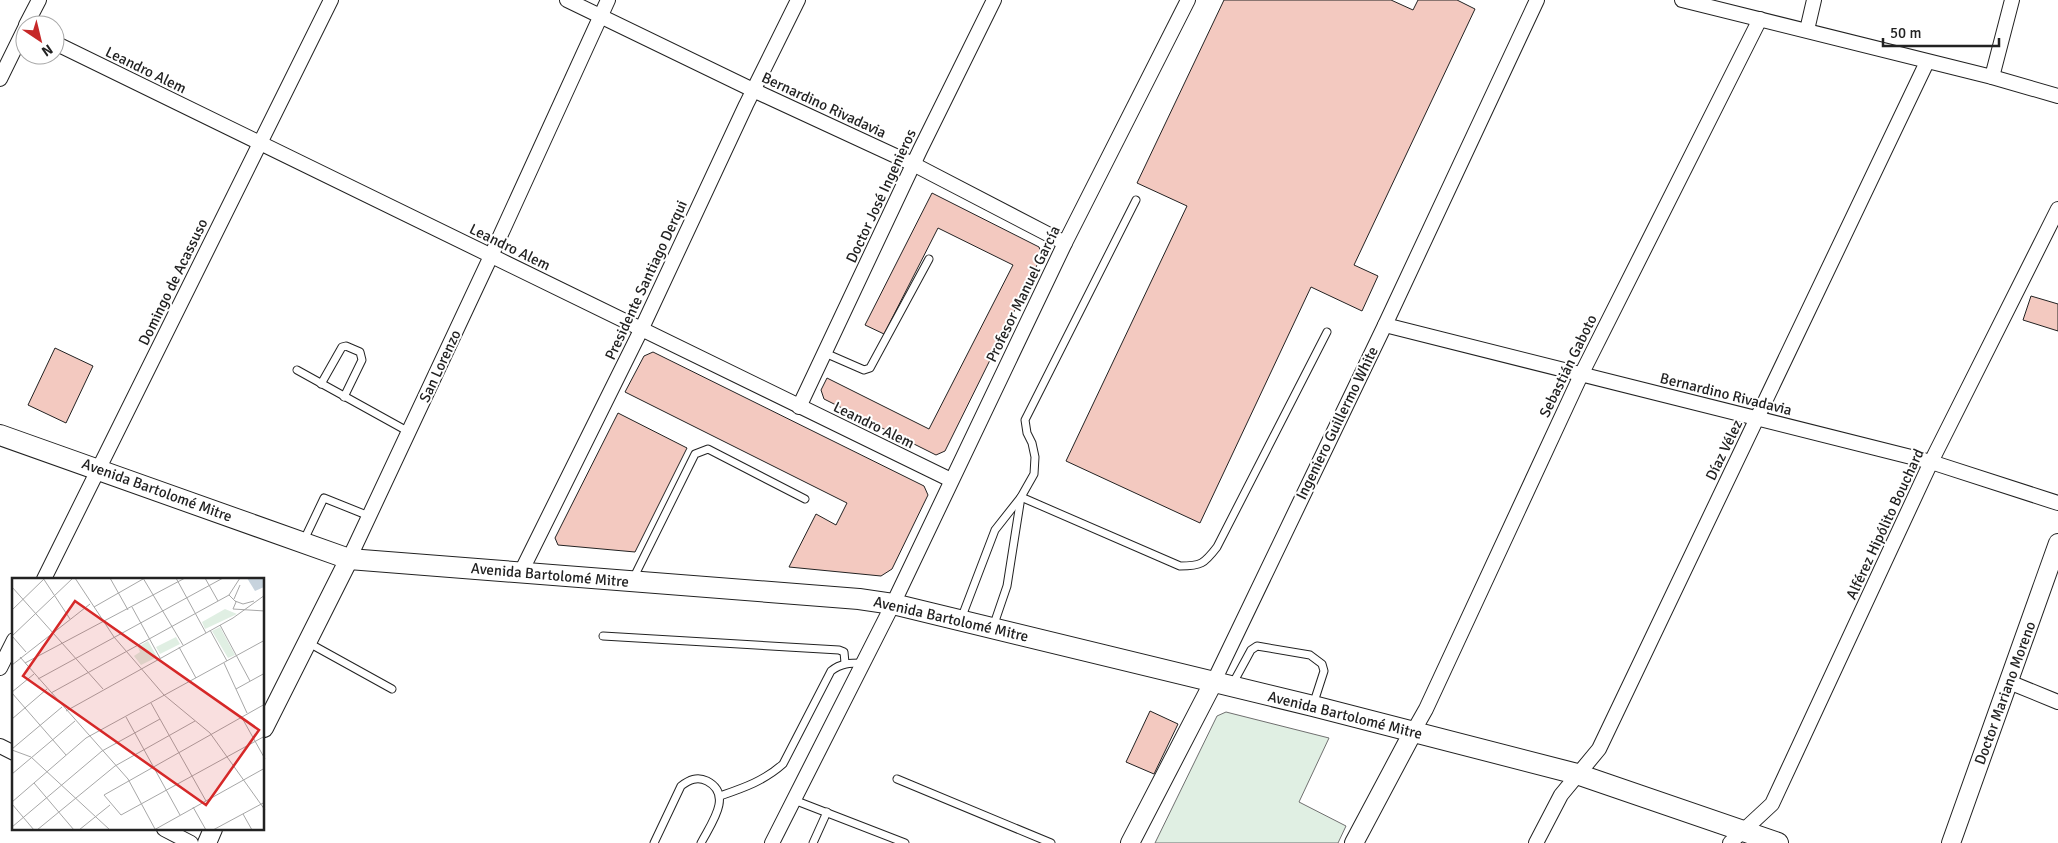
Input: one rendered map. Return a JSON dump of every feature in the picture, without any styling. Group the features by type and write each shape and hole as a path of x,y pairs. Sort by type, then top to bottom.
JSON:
{"main road":[{"name":"Avenida Bartolomé Mitre","path":"0,435 349,559 859,599 893,604 1313,706 1577,774 1736,837 1778,843"}],"street":[{"path":"32,15 39,0"},
{"name":"Domingo de Acassuso","path":"44,578 331,0"},
{"name":"Bernardino Rivadavia","path":"567,0 753,90 913,164 1065,243"},
{"name":"San Lorenzo","path":"265,726 349,559 608,0"},
{"name":"Presidente Santiago Derqui","path":"521,572 641,330 753,90 798,0"},
{"name":"Doctor José Ingenieros","path":"799,407 913,164 994,0"},
{"name":"Profesor Manuel García","path":"772,843 893,604 1065,243 1188,0"},
{"name":"Ingeniero Guillermo White","path":"1130,843 1222,685 1385,325 1537,0"},
{"path":"1682,0 1992,77 2058,96"},
{"path":"1807,30 1814,0"},
{"path":"1992,77 2012,0"},
{"name":"Sebastián Gaboto","path":"1413,732 1426,709 1580,375 1760,18"},
{"path":"0,79 15,48"},
{"name":"Leandro Alem","path":"65,48 951,480"},
{"name":"Díaz Vélez","path":"1536,843 1561,795 1599,749 1927,62"},
{"name":"Alférez Hipólito Bouchard","path":"1736,837 1772,804 1931,462 2058,209"},
{"name":"Bernardino Rivadavia","path":"1385,325 1931,462 2058,503"},
{"name":"Doctor Mariano Moreno","path":"1951,843 2058,544"},
{"path":"0,668 12,644"},
{"path":"2009,682 2058,702"},
{"path":"1354,843 1413,732"},
{"path":"0,746 12,752"},
{"path":"166,830 191,843"},
{"path":"207,843 214,830"}],"lane":[{"path":"961,620 995,530 1020,497 1034,474 1035,457 1025,420 1136,200"},
{"path":"825,353 864,370 870,368 929,259"},
{"path":"1020,497 1180,566 1196,566 1206,561 1216,547 1327,332"},
{"path":"321,384 339,349 346,346 360,352 362,360 344,397"},
{"path":"297,370 409,432"},
{"path":"631,582 695,454 708,449 806,499"},
{"path":"993,627 1007,586 1020,497"},
{"path":"303,543 324,498 369,516"},
{"path":"603,636 760,647 839,650 844,652 845,663"},
{"path":"307,642 392,690"},
{"path":"1222,685 1251,650 1257,646 1310,655 1322,664 1324,671 1313,706"},
{"path":"720,796 760,781 772,774 783,764 831,671 845,663 863,663"},
{"path":"654,843 681,786 689,780 696,778 706,780 716,787 720,796 720,806 701,843"},
{"path":"897,779 1052,843"},
{"path":"794,800 828,812 894,841 905,843"},
{"path":"813,843 828,812"}],"green space":[{"path":"1226,712 1329,738 1299,802 1346,826 1338,843 1155,843 1217,716"}],"building":[{"path":"1224,0 1391,0 1413,10 1418,0 1457,0 1475,9 1354,265 1378,276 1362,311 1311,287 1200,523 1066,461 1187,206 1137,183"},
{"path":"932,193 1039,247 1042,255 945,451 936,455 824,399 821,390 827,378 929,429 1013,265 938,228 884,334 865,325"},
{"path":"2031,296 2058,304 2058,331 2023,320"},
{"path":"55,348 93,366 66,423 28,405"},
{"path":"653,352 924,486 928,495 892,569 881,576 789,567 816,514 836,525 847,503 625,392 644,356"},
{"path":"618,413 687,448 635,552 558,545 555,538"},
{"path":"1150,711 1178,724 1154,774 1126,762"}]}
